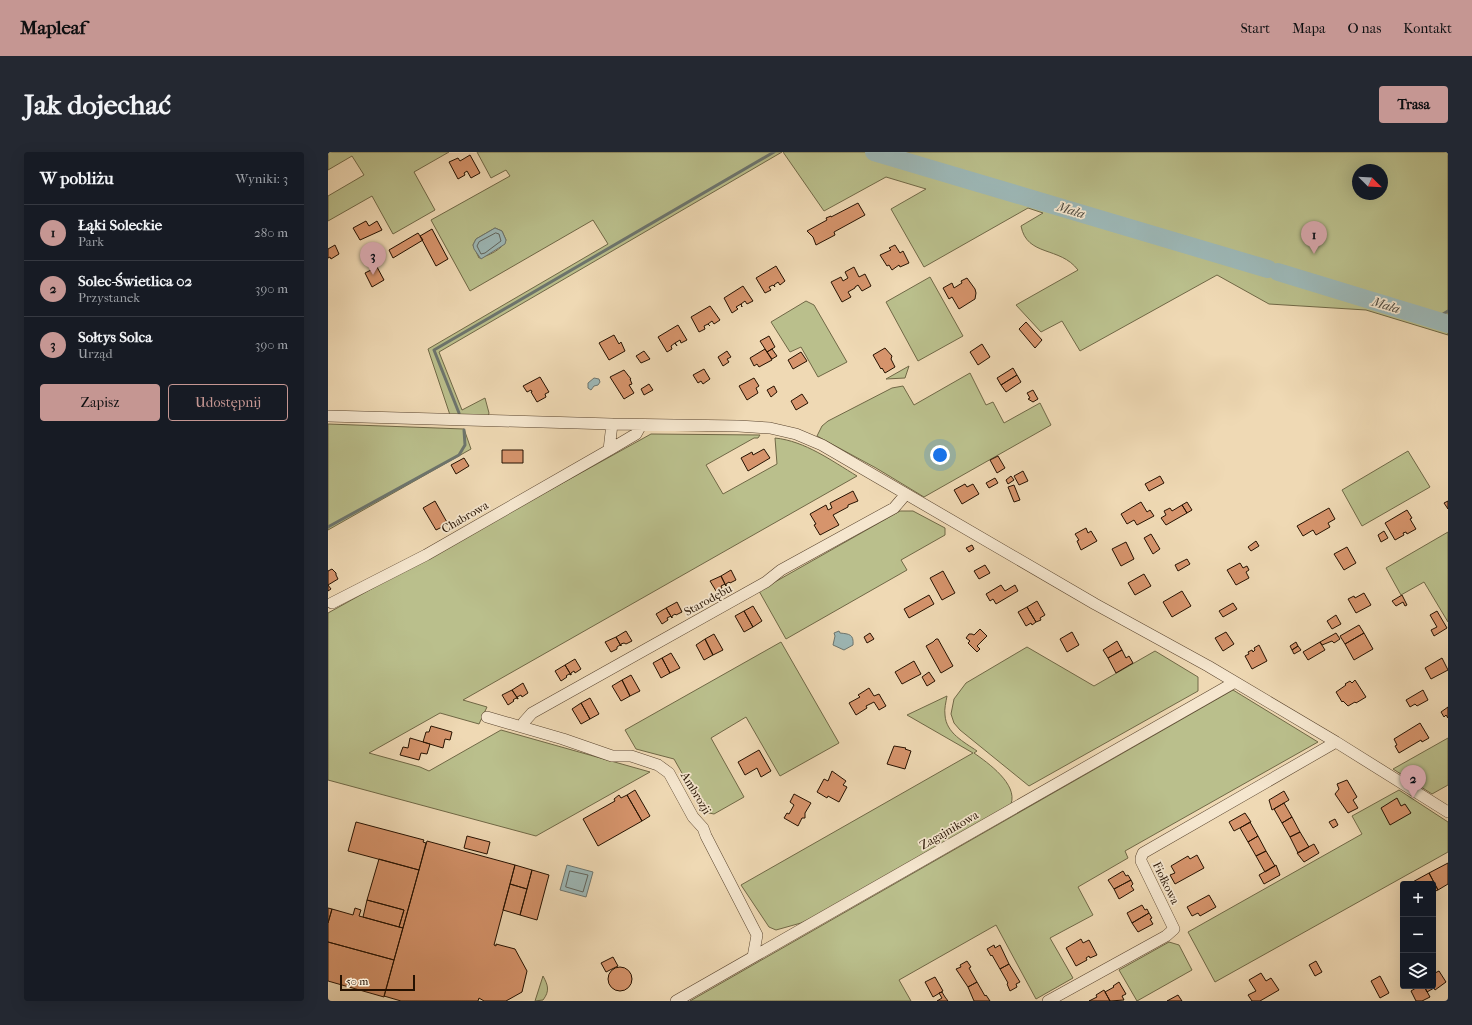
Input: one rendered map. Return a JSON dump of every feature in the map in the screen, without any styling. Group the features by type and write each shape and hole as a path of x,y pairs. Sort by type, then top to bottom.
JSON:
{"street":[{"path":"328,416 641,425 738,426 770,428 796,434 822,444 1102,607 1235,682 1336,742 1448,812"},
{"path":"609,450 612,424"},
{"name":"Chabrowa","path":"332,603 426,555 609,450 636,434 641,425"},
{"name":"Starodębu","path":"522,727 524,722 532,713 766,582 781,570 810,553 894,508 906,494"},
{"name":"Zagajnikowa","path":"676,1001 1235,682"},
{"name":"Ambrozji","path":"487,717 612,756 631,756 658,765 669,773 693,818 703,828 757,935 753,957"},
{"name":"Fiołkowa","path":"1048,1001 1166,936 1174,929 1141,861 1143,853 1336,742"}],"green space":[{"path":"328,152 449,152 414,172 435,210 393,234 372,196 328,221 328,196 364,175 352,156 328,170"},
{"path":"477,152 782,152 439,352 462,410 485,398 489,413 488,417 450,415 428,349 608,244 593,220 470,291 431,220 510,176 506,170 491,178","holes":["495,228 502,231 506,240 502,246 491,254 479,258 473,245 476,239"]},
{"path":"783,152 1448,152 1448,335 1366,310 1269,304 1217,275 1080,351 1062,321 1041,332 1016,305 1078,270 1071,262 1037,247 1030,243 1024,236 1021,226 1043,213 1028,208 924,267 891,209 926,189 886,177 824,211"},
{"path":"930,277 963,336 918,361 886,302"},
{"path":"806,301 814,305 847,362 818,377 801,347 790,352 771,322"},
{"path":"909,366 905,378 886,379"},
{"path":"970,373 986,405 993,402 1004,423 1040,403 1051,425 924,497 876,468 817,436 822,426 828,421 892,388 903,386 914,405"},
{"path":"328,424 464,429 471,449 328,530"},
{"path":"651,434 760,435 758,438 754,438 706,465 723,494 777,464 775,438 808,447 857,476 463,700 487,707 479,724 440,713 369,753 420,767 429,771 501,730 650,772 536,836 328,780 328,613"},
{"path":"1408,451 1430,487 1362,526 1342,490"},
{"path":"900,511 913,511 945,528 945,535 901,560 907,570 786,639 759,591"},
{"path":"1448,532 1448,622 1424,582 1401,595 1386,568"},
{"path":"781,642 839,743 780,776 746,717 711,738 744,797 714,814 704,812 674,759 636,749 625,730"},
{"path":"1027,647 1094,686 1155,651 1198,677 1198,691 1029,786 960,730 954,723 951,714 954,699 966,683"},
{"path":"1233,690 1318,742 1125,851 1128,858 1078,887 1093,915 1050,938 1073,978 1036,999 996,925 899,980 911,1001 690,1001"},
{"path":"947,696 945,713 946,721 949,727 956,736 977,751 974,753 994,768 1006,782 1012,796 1011,804 824,912 801,923 776,930 769,927 741,885 973,753 907,715"},
{"path":"1448,738 1448,785 1432,794 1393,769"},
{"path":"1399,790 1448,822 1448,852 1215,982 1188,932 1362,834 1352,816"},
{"path":"1169,942 1179,945 1192,970 1137,1001 1119,970"},
{"path":"543,976 547,985 547,994 543,1000 535,1001"}],"water":[{"path":"495,228 502,231 506,240 505,244 481,259 473,245 476,239"},
{"path":"594,378 599,379 600,382 591,390 588,388 588,383"},
{"path":"839,631 840,633 848,634 852,637 853,645 844,650 833,645 835,636 834,633"},
{"path":"567,865 593,872 586,897 560,890"}],"building":[{"path":"470,155 480,173 471,178 467,171 464,173 465,175 458,179 449,162 458,158 460,161"},
{"path":"858,203 865,215 834,232 835,235 816,245 813,237 807,231 827,220 826,218 831,217"},
{"path":"366,221 369,226 377,221 382,230 360,240 353,228"},
{"path":"432,229 448,259 436,266 420,236"},
{"path":"418,233 423,240 393,258 389,250"},
{"path":"335,245 339,254 331,259 330,257 328,258 328,249"},
{"path":"895,245 900,253 903,251 909,263 900,267 899,265 892,270 889,265 887,266 880,255 891,250 889,248"},
{"path":"776,266 785,281 780,285 778,282 774,285 775,287 773,285 769,287 771,290 765,293 756,278"},
{"path":"377,267 384,280 372,287 365,273"},
{"path":"854,267 859,277 865,274 871,286 862,291 858,285 848,292 851,297 842,302 831,282 841,277 843,281 848,278 845,272"},
{"path":"967,278 975,289 975,299 959,309 952,297 949,299 943,288 952,283 954,288 962,283 961,281"},
{"path":"743,286 753,301 747,304 745,301 736,307 738,309 732,313 724,298"},
{"path":"710,306 720,320 714,324 712,321 704,326 705,329 699,332 691,317"},
{"path":"1026,322 1042,340 1035,348 1019,329"},
{"path":"678,325 687,340 681,343 680,340 671,346 672,349 667,352 658,337"},
{"path":"614,335 619,344 621,342 625,351 609,360 599,343"},
{"path":"769,336 775,347 767,352 760,341"},
{"path":"982,344 990,357 978,365 970,352"},
{"path":"885,348 892,356 891,359 895,367 885,373 873,355"},
{"path":"765,349 772,360 759,367 757,364 754,366 750,358"},
{"path":"772,349 777,356 772,359 767,352"},
{"path":"644,351 650,359 641,363 636,356"},
{"path":"727,351 731,357 727,359 729,362 723,366 718,357"},
{"path":"801,352 807,361 793,369 788,360"},
{"path":"1013,368 1017,375 1001,385 997,378"},
{"path":"704,369 710,379 703,384 701,381 698,383 693,375"},
{"path":"624,370 631,379 632,384 629,385 634,393 624,399 610,377"},
{"path":"1017,375 1021,382 1006,392 1001,385"},
{"path":"540,377 549,392 545,394 546,397 537,402 531,390 527,392 523,386"},
{"path":"754,378 759,386 756,388 758,393 747,400 739,386"},
{"path":"649,384 653,390 644,395 641,389"},
{"path":"774,386 777,392 771,397 767,390"},
{"path":"1033,390 1038,399 1033,402 1028,399 1030,398 1027,393"},
{"path":"802,394 808,403 796,410 791,401"},
{"path":"764,449 770,458 748,471 741,458 752,452 753,455"},
{"path":"502,450 523,450 523,463 502,463"},
{"path":"998,456 1005,468 997,473 990,460"},
{"path":"464,458 469,466 456,474 451,465"},
{"path":"1023,471 1028,481 1019,485 1014,476"},
{"path":"1011,476 1014,480 1008,484 1006,480"},
{"path":"1160,476 1164,483 1149,491 1145,484"},
{"path":"995,478 998,483 989,488 986,483"},
{"path":"965,484 967,487 973,484 979,494 962,504 954,490"},
{"path":"1014,485 1020,500 1014,502 1008,487"},
{"path":"853,491 858,501 848,505 848,507 833,515 839,525 820,535 810,514 826,505 828,510 832,508 830,503"},
{"path":"435,501 448,524 436,530 423,508"},
{"path":"1448,501 1448,509 1444,503"},
{"path":"1141,502 1147,512 1150,510 1154,516 1137,525 1134,520 1127,524 1121,514"},
{"path":"1187,502 1192,510 1187,513 1182,505"},
{"path":"1182,505 1187,513 1166,525 1161,518 1166,515 1164,511 1170,508 1172,511"},
{"path":"1329,508 1335,519 1328,523 1330,527 1316,535 1313,530 1303,536 1297,526"},
{"path":"1407,510 1416,529 1407,534 1406,532 1403,533 1404,535 1395,540 1385,523"},
{"path":"1086,528 1088,533 1091,531 1097,541 1081,550 1077,541 1079,540 1075,534"},
{"path":"1384,531 1388,538 1381,542 1378,535"},
{"path":"1151,534 1160,549 1153,554 1144,538"},
{"path":"1256,541 1259,546 1251,551 1248,547"},
{"path":"1126,542 1134,559 1121,566 1112,549"},
{"path":"972,545 974,549 969,552 966,548"},
{"path":"1347,547 1356,563 1344,570 1334,554"},
{"path":"1187,559 1190,564 1178,571 1175,565"},
{"path":"1240,563 1243,568 1247,566 1249,570 1246,572 1249,578 1236,585 1227,570"},
{"path":"985,565 990,573 979,579 974,571"},
{"path":"332,569 336,573 338,579 328,585 328,571"},
{"path":"731,570 736,580 730,583 729,582 726,586 721,576"},
{"path":"943,571 955,593 942,600 930,578"},
{"path":"1144,574 1151,586 1135,595 1128,583"},
{"path":"721,576 725,584 721,586 722,588 716,591 710,581"},
{"path":"1001,585 1005,591 1015,585 1018,591 996,604 993,599 990,601 986,594"},
{"path":"1182,591 1191,606 1172,617 1163,602"},
{"path":"1364,593 1371,605 1356,613 1348,599 1354,596 1355,598"},
{"path":"929,595 934,604 909,618 904,609"},
{"path":"1402,595 1407,605 1405,606 1403,602 1396,606 1392,601"},
{"path":"1037,601 1045,615 1040,618 1041,620 1036,622 1027,607"},
{"path":"677,602 682,612 676,615 675,614 672,618 666,608"},
{"path":"1233,603 1237,609 1223,617 1219,611"},
{"path":"753,606 762,621 753,627 744,611"},
{"path":"1027,607 1036,622 1032,625 1031,623 1026,626 1018,612"},
{"path":"666,608 671,616 662,624 656,614"},
{"path":"744,611 753,627 744,632 735,616"},
{"path":"1437,611 1447,628 1434,636 1431,630 1437,627 1430,615"},
{"path":"1336,615 1341,624 1332,629 1327,621"},
{"path":"1359,625 1364,633 1345,644 1340,636"},
{"path":"980,629 987,636 977,646 980,649 977,652 968,643 970,641 966,638 969,634 974,635"},
{"path":"626,631 632,641 626,644 621,644 621,646 616,637"},
{"path":"1072,632 1079,645 1067,652 1060,639"},
{"path":"1226,632 1234,644 1223,651 1215,638"},
{"path":"870,633 874,639 867,643 864,637"},
{"path":"1336,633 1340,639 1334,643 1332,641 1322,645 1320,642"},
{"path":"1364,633 1373,649 1354,660 1345,644"},
{"path":"714,634 723,650 713,655 705,639"},
{"path":"616,637 621,646 620,645 617,649 611,652 605,642"},
{"path":"705,639 713,655 704,660 696,645"},
{"path":"938,639 953,666 941,673 926,646"},
{"path":"1117,641 1122,650 1108,658 1103,650"},
{"path":"1296,642 1298,646 1292,650 1290,646"},
{"path":"1320,642 1325,650 1308,660 1303,652"},
{"path":"1259,645 1267,661 1252,669 1245,656 1252,650 1253,652 1255,650 1254,648"},
{"path":"1298,646 1301,650 1294,654 1292,650"},
{"path":"1122,650 1126,658 1129,656 1133,663 1116,673 1108,658"},
{"path":"671,653 680,668 670,673 662,658"},
{"path":"662,658 670,673 661,678 653,663"},
{"path":"1442,658 1448,670 1431,679 1425,668"},
{"path":"575,659 581,669 575,673 574,671 571,675 565,665"},
{"path":"914,661 921,674 902,684 895,672"},
{"path":"565,665 571,675 569,674 561,681 555,671"},
{"path":"929,672 935,681 927,686 922,677"},
{"path":"631,675 640,691 630,696 622,680"},
{"path":"622,680 630,696 621,701 612,686"},
{"path":"1355,680 1366,697 1348,706 1343,701 1342,702 1336,692 1346,685 1345,684 1350,681 1352,683"},
{"path":"523,683 528,693 522,697 521,695 517,697 518,699 512,690"},
{"path":"869,688 874,696 879,694 886,706 879,710 874,702 866,706 867,708 856,715 849,703 860,697 858,695"},
{"path":"512,690 518,699 516,698 508,705 502,695"},
{"path":"1423,690 1428,700 1417,706 1415,704 1410,707 1406,700"},
{"path":"590,698 599,714 590,719 581,703"},
{"path":"581,703 590,719 581,724 572,709"},
{"path":"1448,707 1448,718 1446,715 1444,717 1441,712"},
{"path":"1420,723 1429,738 1422,742 1421,740 1399,753 1395,746 1397,745 1394,739"},
{"path":"431,726 452,732 450,740 445,739 443,748 423,742 426,732 429,732"},
{"path":"410,738 430,744 427,754 421,753 419,760 400,755 403,747 408,748"},
{"path":"894,746 906,748 905,749 911,751 905,769 887,764"},
{"path":"759,750 771,771 761,777 757,768 745,775 738,762"},
{"path":"832,771 846,781 843,785 847,787 839,802 828,796 827,798 817,792 824,779 828,781"},
{"path":"1347,780 1357,797 1353,800 1358,808 1348,813 1335,794 1339,789 1337,784"},
{"path":"635,790 650,816 642,821 627,795"},
{"path":"1284,791 1289,800 1272,810 1269,800"},
{"path":"794,794 811,803 805,813 805,818 802,818 798,826 784,818 787,813 789,814 794,805 790,802"},
{"path":"619,795 621,798 627,795 642,821 598,846 583,819 615,801 614,799"},
{"path":"1397,798 1401,806 1405,804 1411,813 1390,825 1381,808"},
{"path":"1284,803 1292,817 1282,823 1274,809"},
{"path":"1245,813 1251,822 1234,831 1229,822"},
{"path":"1292,817 1300,832 1290,837 1282,823"},
{"path":"1335,819 1338,825 1333,828 1329,822"},
{"path":"356,822 424,840 423,842 426,843 419,870 348,851"},
{"path":"1250,822 1258,836 1248,842 1240,828"},
{"path":"1300,832 1309,847 1298,853 1290,837"},
{"path":"467,836 490,842 487,854 464,848"},
{"path":"1258,836 1266,851 1256,856 1248,842"},
{"path":"427,841 515,865 494,945 496,946 496,944 515,949 527,971 522,992 506,1001 484,1001 479,998 478,1001 401,1001 384,996"},
{"path":"1314,844 1319,853 1304,862 1297,853"},
{"path":"1266,851 1275,866 1265,872 1256,856"},
{"path":"1197,855 1204,868 1175,884 1170,875 1175,873 1171,866 1188,856 1190,859"},
{"path":"379,859 419,870 403,928 399,927 404,910 367,900"},
{"path":"1448,863 1448,884 1438,890 1436,881 1433,881 1429,873"},
{"path":"515,865 532,870 527,889 510,884"},
{"path":"1276,865 1280,875 1264,884 1259,875"},
{"path":"532,870 549,875 537,920 520,915"},
{"path":"1123,871 1131,880 1114,889 1108,880"},
{"path":"1429,873 1433,881 1414,881"},
{"path":"1131,880 1133,884 1131,886 1134,890 1119,899 1114,889"},
{"path":"510,884 527,889 520,915 503,910"},
{"path":"1209,895 1216,907 1200,916 1198,913 1192,916 1187,907"},
{"path":"367,900 404,910 399,927 363,917"},
{"path":"1142,905 1149,913 1132,923 1127,913"},
{"path":"328,908 332,909 328,923"},
{"path":"355,908 361,910 359,916 403,928 394,960 328,942 328,923 332,909 353,915"},
{"path":"1149,913 1153,924 1138,932 1132,923"},
{"path":"1081,939 1083,943 1089,940 1097,955 1090,958 1089,956 1086,958 1087,960 1076,966 1066,948"},
{"path":"328,942 394,960 384,997 328,981"},
{"path":"994,945 995,948 1000,945 1009,964 1000,969 987,949"},
{"path":"613,957 618,966 606,972 601,963"},
{"path":"967,961 971,967 969,968 977,982 968,987 956,969 961,967 960,965"},
{"path":"1316,961 1322,972 1315,976 1309,965"},
{"path":"1009,964 1020,982 1016,984 1017,987 1010,991 1007,984 1008,983 1000,969"},
{"path":"620,967 629,970 632,979 629,988 620,991 611,988 608,979 611,970"},
{"path":"1439,971 1446,982 1435,990 1436,989 1436,972"},
{"path":"1261,973 1266,981 1271,978 1279,990 1260,1001 1252,1001 1248,995 1256,991 1249,980"},
{"path":"1380,976 1389,993 1380,998 1371,981"},
{"path":"935,977 943,991 933,997 925,982"},
{"path":"977,982 985,996 986,995 990,1001 974,1001 968,987"},
{"path":"1119,982 1126,994 1122,996 1124,1000 1110,1001 1105,992"},
{"path":"1414,989 1426,989 1430,997 1422,1001 1416,1001 1411,991"},
{"path":"1426,989 1432,989 1427,992"},
{"path":"1104,990 1110,1001 1089,1001 1097,997 1096,995"},
{"path":"942,992 948,1001 937,1001 942,998 939,993"},
{"path":"1178,995 1182,1001 1167,1001"}],"waterway":[{"path":"459,413 434,350 774,152"},
{"name":"Mała","path":"874,152 1268,269"},
{"name":"Mała","path":"1278,272 1448,324"},
{"path":"1433,320 1448,311"},
{"path":"328,527 459,455 465,445 464,430"}],"place":[{"name":"Łąki Soleckie","path":"1314,254"},
{"name":"Sołtys Solca","path":"373,275"},
{"name":"Solec-Świetlica 02","path":"1413,798"}]}
